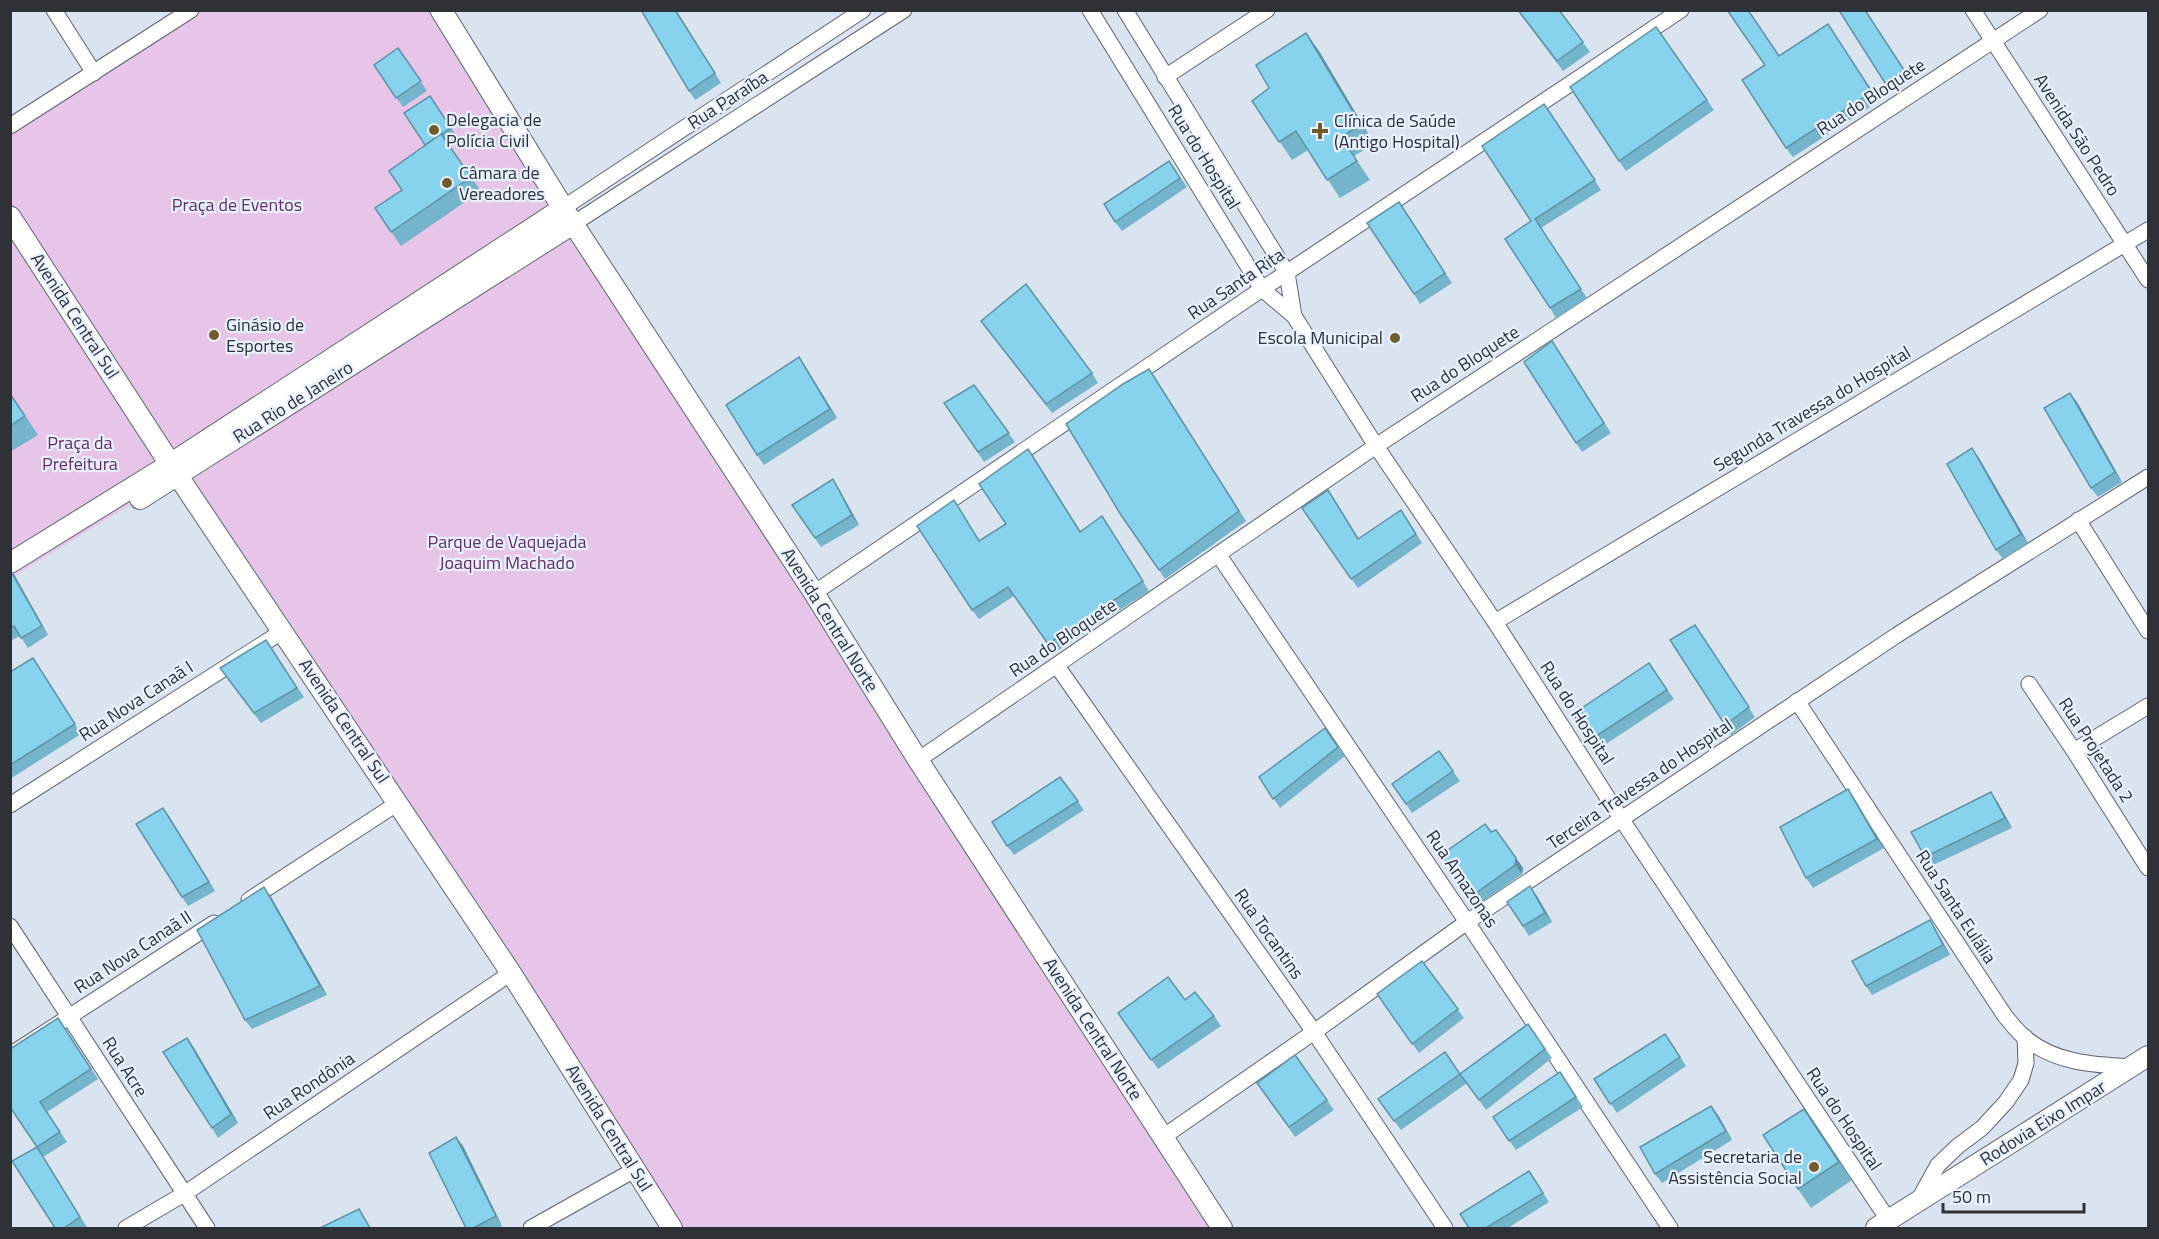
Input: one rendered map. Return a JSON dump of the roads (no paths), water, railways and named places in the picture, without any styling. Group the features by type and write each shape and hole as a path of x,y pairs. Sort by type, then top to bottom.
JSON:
{"main road":[{"name":"Avenida Central Norte","path":"447,12 568,216"},
{"name":"Avenida Central Sul","path":"10,217 174,470"}],"street":[{"path":"54,10 94,73"},
{"path":"10,126 191,10"},
{"name":"Rua Paraíba","path":"568,216 863,10"},
{"name":"Rua Paraíba","path":"568,216 904,10"},
{"name":"Rua do Hospital","path":"1090,10 1262,289 1294,316 1376,446 1495,622 1882,1225"},
{"name":"Rua do Hospital","path":"1125,10 1287,273 1294,316"},
{"path":"1165,77 1267,10"},
{"name":"Rua Santa Rita","path":"814,594 1262,289 1680,10"},
{"name":"Avenida São Pedro","path":"1973,10 2148,280"},
{"name":"Rua do Bloquete","path":"918,760 1376,446 2040,10"},
{"name":"Rua Rio de Janeiro","path":"10,578 568,216"},
{"name":"Avenida Central Norte","path":"568,216 1222,1228"},
{"name":"Segunda Travessa do Hospital","path":"1495,622 2148,230"},
{"name":"Rua Rio de Janeiro","path":"10,563 174,470"},
{"name":"Avenida Central Sul","path":"174,470 511,973 672,1228"},
{"name":"Terceira Travessa do Hospital","path":"1163,1137 1467,922 1897,635 2148,477"},
{"path":"2078,520 2148,631"},
{"name":"Rua Amazonas","path":"1218,554 1467,922 1670,1228"},
{"name":"Rua Nova Canaã I","path":"10,805 283,631"},
{"name":"Rua Tocantins","path":"1056,666 1314,1032 1444,1228"},
{"name":"Rua Projetada 2","path":"2029,684 2148,868"},
{"name":"Rua Santa Eulália","path":"1797,701 1998,1006 2025,1037 2064,1059 2091,1065 2131,1067"},
{"path":"2074,751 2148,706"},
{"name":"Rua Nova Canaã II","path":"10,1055 398,803"},
{"name":"Rua Acre","path":"10,927 207,1228"},
{"name":"Rua Rondônia","path":"126,1228 184,1194 511,973"},
{"path":"1917,1202 1938,1165 1982,1128 2006,1102 2021,1080 2026,1063 2025,1037"},
{"name":"Rodovia Eixo Impar","path":"1882,1225 2148,1056"},
{"path":"531,1228 636,1169"}],"place":[{"name":"Delegacia de Polícia Civil","path":"434,130"},
{"name":"Clínica de Saúde (Antigo Hospital)","path":"1320,131"},
{"name":"Câmara de Vereadores","path":"447,183"},
{"name":"Ginásio de Esportes","path":"214,335"},
{"name":"Escola Municipal","path":"1395,338"},
{"name":"Secretaria de Assistência Social","path":"1814,1167"}],"park label":[{"name":"Praça de Eventos","path":"237,205"},
{"name":"Praça da Prefeitura","path":"80,453"},
{"name":"Parque de Vaquejada Joaquim Machado","path":"507,552"}]}
